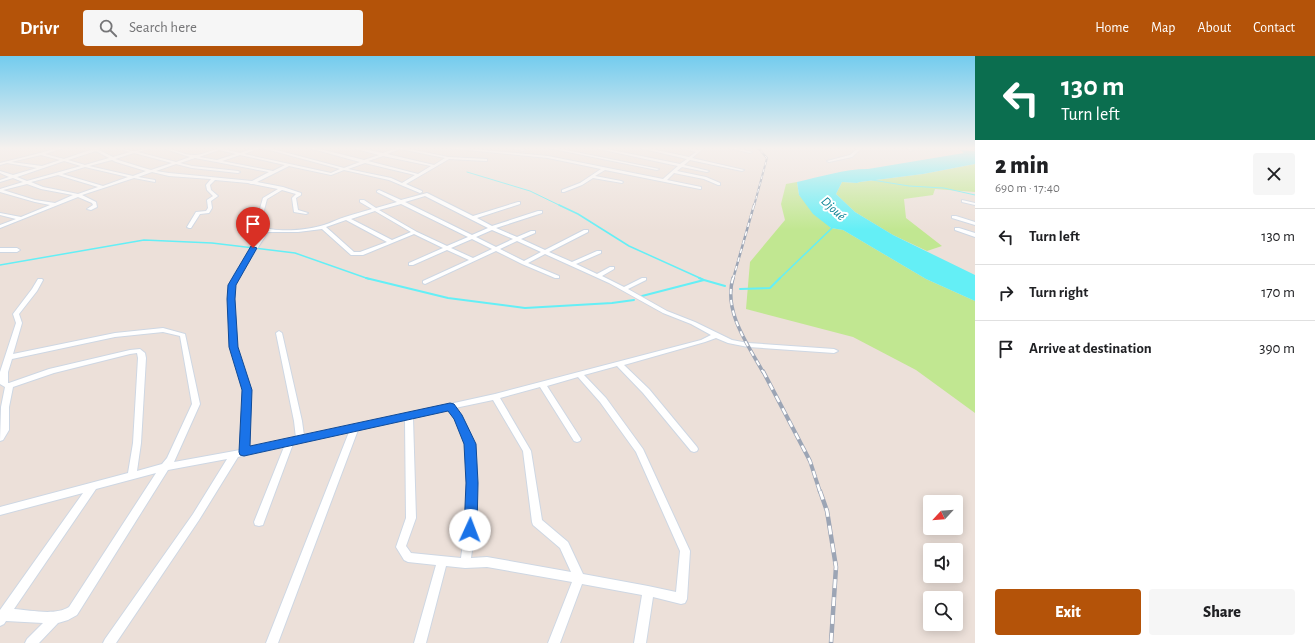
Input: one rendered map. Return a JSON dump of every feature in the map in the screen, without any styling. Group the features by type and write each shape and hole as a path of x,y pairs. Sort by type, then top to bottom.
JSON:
{"street":[{"path":"10,175 48,189 78,195 94,202 95,206 89,209"},
{"path":"0,181 20,175"},
{"path":"0,191 26,182 52,175"},
{"path":"63,175 103,187"},
{"path":"125,175 154,181"},
{"path":"0,227 78,195 137,175"},
{"path":"172,175 250,183 282,188 299,194 294,198 296,211 306,213"},
{"path":"250,183 266,175"},
{"path":"373,175 390,179 420,192"},
{"path":"403,184 417,175"},
{"path":"639,175 700,188"},
{"path":"664,180 669,175"},
{"path":"691,175 705,178 719,184"},
{"path":"564,192 593,177 621,182"},
{"path":"189,227 198,213 207,212 210,208 209,200 216,196 209,190 208,185 213,179"},
{"path":"282,188 264,200 265,202 256,226 259,229 266,231 296,231 323,227 346,218 425,194 492,228 624,289 665,312 730,342 748,345 834,351"},
{"path":"0,191 35,201 55,204"},
{"path":"379,191 557,277"},
{"path":"362,201 375,210 415,232 472,259"},
{"path":"964,201 975,204"},
{"path":"473,218 518,203"},
{"path":"411,264 492,228 540,212"},
{"path":"0,214 21,218"},
{"path":"954,217 975,224"},
{"path":"346,218 392,242"},
{"path":"323,227 353,254 361,254 415,232"},
{"path":"957,229 975,235"},
{"path":"109,643 240,453 247,390 234,347 231,299 232,285 238,273 266,231"},
{"path":"524,262 586,231"},
{"path":"425,282 533,232"},
{"path":"0,250 16,250"},
{"path":"572,264 599,252"},
{"path":"597,276 612,268"},
{"path":"624,289 644,279"},
{"path":"40,280 35,291 21,305 16,314 19,323 10,357 4,372 4,384 9,386 52,371 130,352 138,351 141,353 142,358 137,443 132,475"},
{"path":"2,617 34,615 55,618 65,616 73,611 164,467 171,460 196,404 183,335 163,330 115,334 10,357"},
{"path":"259,522 295,440 298,421 279,333"},
{"path":"0,511 164,467 240,453 494,397 703,340 716,335"},
{"path":"618,363 646,391 694,449"},
{"path":"409,415 411,518 401,547 408,557 464,563 487,562 648,591 681,600 685,551 640,451 603,400 579,374"},
{"path":"542,384 578,439"},
{"path":"0,438 5,430 5,407 9,386"},
{"path":"494,397 527,451 537,522 564,545 579,578 554,643"},
{"path":"450,407 458,418 470,444 472,483 470,530 464,563"},
{"path":"272,643 355,427"},
{"path":"2,617 93,486"},
{"path":"420,643 442,561"},
{"path":"640,643 648,591"},
{"path":"31,643 55,618"}],"green space":[{"path":"912,175 975,175 975,192 935,189 933,195 904,199 906,218 942,246 927,251 893,235 855,212 836,194 842,182 860,182"},
{"path":"797,182 799,195 831,228 843,230 926,279 975,301 975,413 916,370 853,337 746,309 750,262 785,220 781,204 786,184"}],"water":[{"name":"Djoué","path":"826,175 912,175 857,183 842,182 836,194 855,212 893,235 975,275 975,301 926,279 843,230 831,228 813,214 799,195 797,182"}],"waterway":[{"path":"478,175 530,191 561,206"},
{"path":"872,180 909,186 944,188 975,195"},
{"path":"559,205 578,214 629,246 702,279"},
{"path":"779,279 832,228"},
{"path":"0,265 144,240 212,243 295,253 367,278"},
{"path":"367,278 448,298 525,308 612,303 634,300"},
{"path":"699,278 704,280"},
{"path":"740,289 770,288 779,279"},
{"path":"642,296 704,280"},
{"path":"704,280 725,286"}],"railway":[{"path":"754,206 762,175"},
{"path":"733,279 754,205"},
{"path":"733,278 731,303 734,315 744,339 763,372"},
{"path":"763,371 810,461 820,492"},
{"path":"820,491 827,511 836,567 831,643"}],"route":[{"path":"253,248 232,285 231,299 234,347 247,390 244,452 450,407 458,418 470,444 472,483 470,530"}]}
